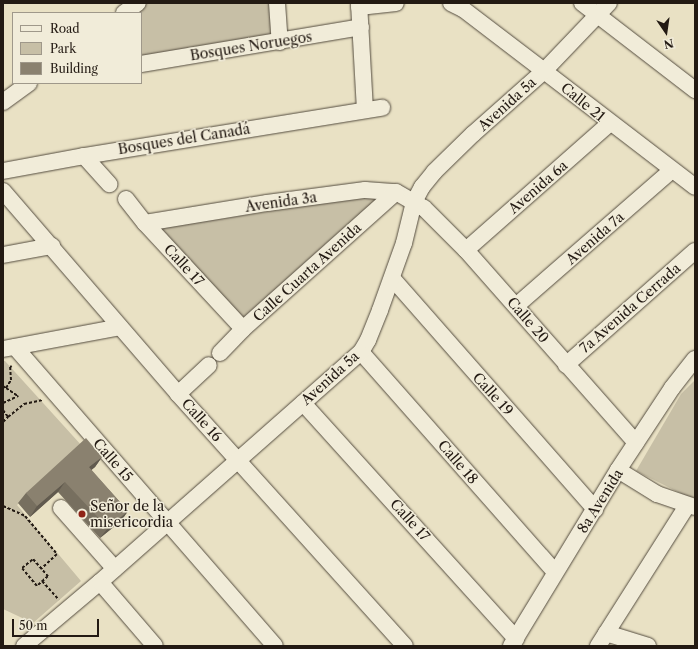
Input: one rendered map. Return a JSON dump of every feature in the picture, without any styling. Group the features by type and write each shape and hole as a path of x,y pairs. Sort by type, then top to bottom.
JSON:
{"street":[{"path":"125,12 138,3"},
{"path":"277,3 280,42"},
{"path":"365,110 359,5 396,3"},
{"name":"Calle 21","path":"451,3 463,9 695,187"},
{"path":"582,3 695,90"},
{"name":"Avenida 5a","path":"29,644 361,352 370,334 392,278 404,243 414,202 422,187 434,172 544,71 609,3"},
{"name":"Bosques Noruegos","path":"142,64 280,42 361,27"},
{"path":"3,102 28,84"},
{"name":"Bosques del Canadá","path":"3,171 84,156 382,108"},
{"name":"Avenida 6a","path":"466,250 610,123"},
{"path":"84,156 109,184"},
{"name":"Avenida 7a","path":"516,306 672,170"},
{"name":"Avenida 3a","path":"145,223 274,202 366,190 396,192 414,202"},
{"name":"Calle 16","path":"3,191 52,246 178,394 405,646"},
{"name":"Calle Cuarta Avenida","path":"220,354 243,329 396,192"},
{"name":"Calle 17","path":"126,200 145,223 243,329"},
{"name":"Calle 20","path":"414,202 424,208 466,250 636,443"},
{"path":"3,255 52,246"},
{"name":"7a Avenida Cerrada","path":"566,365 695,251"},
{"name":"Calle 19","path":"392,278 595,509"},
{"path":"14,351 120,327"},
{"name":"Calle 15","path":"14,351 54,392 275,646"},
{"name":"Calle 18","path":"361,352 555,572"},
{"name":"8a Avenida","path":"513,642 618,470 672,388 695,359"},
{"path":"178,394 209,365"},
{"name":"Calle 17","path":"303,403 513,642"},
{"path":"618,470 657,494 691,506 602,640 648,646"},
{"path":"61,508 115,569"},
{"path":"100,582 155,646"}],"path":[{"path":"6,388 11,380 10,368 14,351"},
{"path":"3,386 18,396 3,403"},
{"path":"3,422 24,404 42,401 54,392"},
{"path":"3,410 8,417"},
{"path":"3,506 25,516 57,554 41,569"},
{"path":"33,559 48,576 42,581 37,586 22,568 33,559"},
{"path":"42,581 67,609"}],"green space":[{"path":"145,3 272,3 275,33 142,59 142,12 133,12"},
{"path":"382,194 244,320 161,228"},
{"path":"3,361 5,361 82,446 17,505 81,581 33,623 3,609"},
{"path":"695,380 695,498 686,496 636,471 681,394"}],"building":[{"path":"86,438 102,457 89,467 128,511 108,528 65,482 37,506 26,493"}],"place":[{"name":"Señor de la misericordia","path":"82,514"}]}
